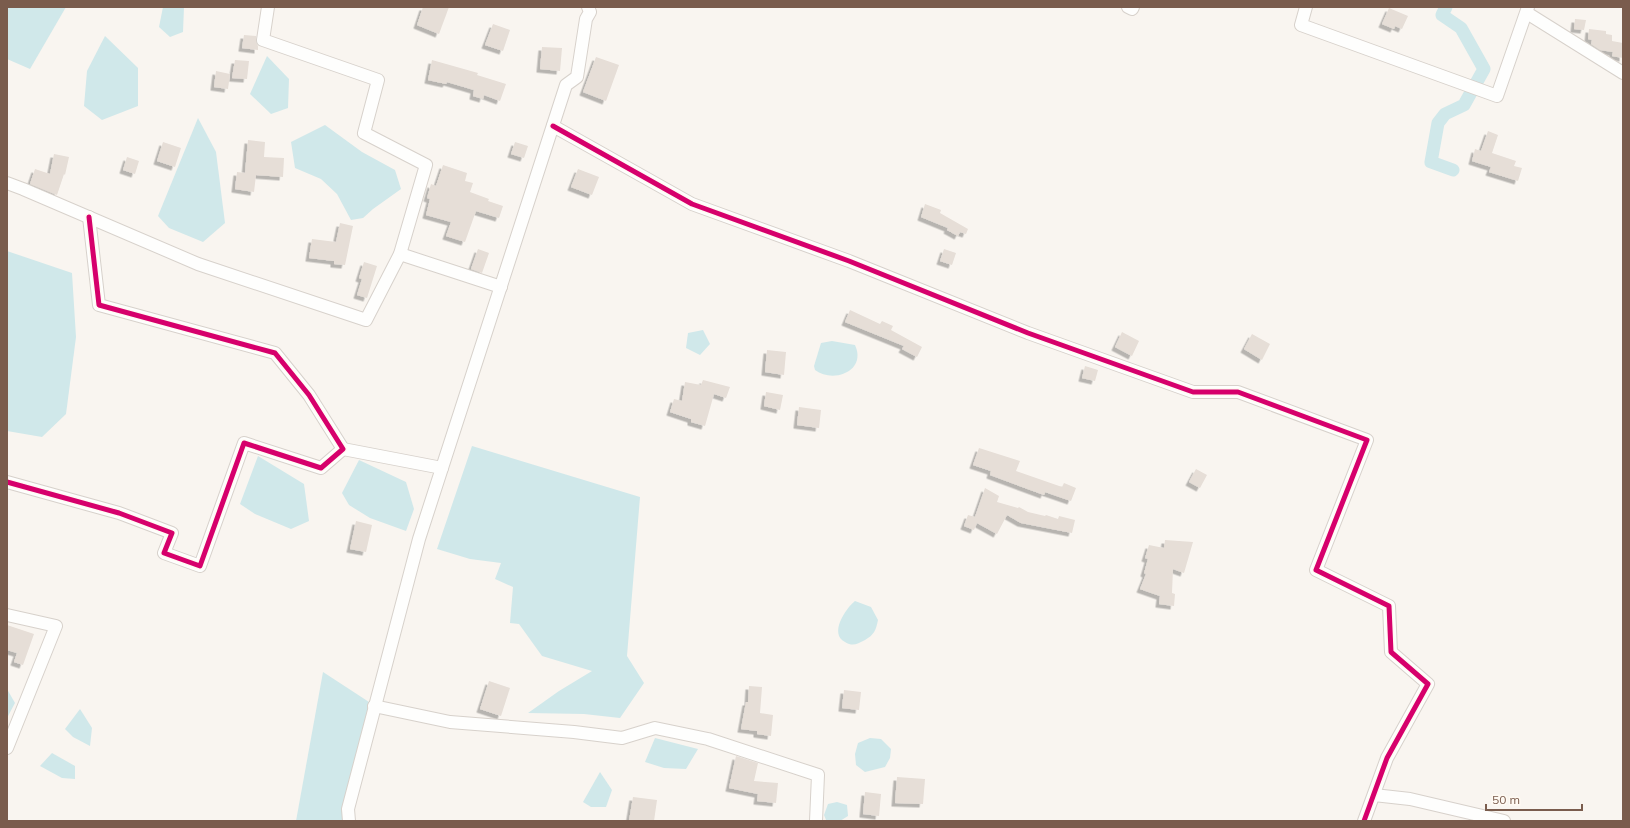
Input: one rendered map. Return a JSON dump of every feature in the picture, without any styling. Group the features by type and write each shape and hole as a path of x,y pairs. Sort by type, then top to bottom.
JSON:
{"street":[{"path":"7,183 23,188 198,264 366,320 400,254 426,165 364,133 378,80 263,40 268,7"},
{"path":"349,821 348,809 374,706 420,539 566,85 577,77 586,19 590,12 588,7"},
{"path":"1128,7 1132,9 1133,7"},
{"path":"1306,7 1301,25 1497,96 1528,10 1623,73"},
{"path":"553,126 692,204 849,261 1028,333 1193,392 1238,392 1367,440 1316,570 1389,606 1391,652 1428,684 1388,758 1364,821"},
{"path":"89,217 99,305 275,353 309,395 343,449 442,468"},
{"path":"400,254 501,287"},
{"path":"7,482 119,513 172,533 164,553 200,566 244,443 321,468 343,449"},
{"path":"7,615 56,626 7,748"},
{"path":"374,706 450,722 574,732 622,738 654,728 708,739 818,774 816,821"},
{"path":"1374,795 1410,799 1504,821"}],"water":[{"path":"7,7 66,7 30,69 7,59"},
{"path":"163,7 184,7 183,32 170,37 159,27"},
{"path":"105,36 138,68 138,106 102,120 84,106 87,71"},
{"path":"267,56 289,79 288,108 271,114 250,94"},
{"path":"198,118 216,152 225,223 203,242 169,228 158,216"},
{"path":"325,125 362,152 395,170 401,189 363,218 351,220 337,194 321,179 295,168 291,142"},
{"path":"7,251 72,273 76,337 66,414 42,437 7,431"},
{"path":"703,330 710,344 700,355 686,348 688,333"},
{"path":"832,341 855,345 857,354 856,362 852,368 839,375 831,376 822,374 815,370 814,366 821,343"},
{"path":"472,446 640,497 627,656 644,683 620,718 584,714 528,713 559,691 592,671 542,656 519,624 510,623 513,587 495,579 501,563 470,559 437,549"},
{"path":"258,456 304,484 309,521 291,529 255,514 240,504"},
{"path":"359,460 406,482 414,509 406,531 370,518 349,505 342,493"},
{"path":"855,601 871,607 878,620 871,636 860,643 853,645 848,644 840,638 838,628 843,615"},
{"path":"323,672 369,702 342,821 296,821"},
{"path":"7,689 15,703 7,718"},
{"path":"80,709 92,728 90,746 73,737 65,729"},
{"path":"655,738 698,749 686,769 664,768 645,762"},
{"path":"870,738 881,739 891,749 890,758 885,767 865,772 856,765 855,754 858,743"},
{"path":"52,753 75,766 75,779 62,778 40,766"},
{"path":"600,772 612,790 606,807 591,807 583,802"},
{"path":"837,802 847,805 848,816 840,821 826,820 824,815 828,804"}],"building":[{"path":"423,7 449,7 439,34 417,25"},
{"path":"1389,8 1408,16 1402,29 1395,26 1394,29 1382,24"},
{"path":"1575,19 1586,20 1584,30 1574,29"},
{"path":"493,24 510,30 503,51 485,45"},
{"path":"1589,29 1606,31 1606,34 1612,35 1612,41 1623,43 1623,58 1612,56 1613,52 1600,50 1591,44 1592,40 1588,39"},
{"path":"244,35 256,36 258,50 242,48"},
{"path":"542,47 562,48 560,71 540,69"},
{"path":"596,57 619,65 606,101 583,92"},
{"path":"235,60 249,61 247,79 232,78"},
{"path":"432,60 478,73 477,75 506,84 500,101 484,95 483,99 473,96 474,90 447,82 446,84 428,80"},
{"path":"216,71 230,74 228,89 214,87"},
{"path":"1488,131 1498,135 1492,153 1516,161 1514,166 1522,168 1518,181 1489,172 1491,167 1472,161 1475,149 1481,151"},
{"path":"248,140 265,142 264,157 284,158 283,177 256,175 254,192 235,189 237,172 245,173"},
{"path":"163,142 181,148 175,167 157,161"},
{"path":"515,142 528,146 524,158 511,154"},
{"path":"54,154 69,157 65,175 64,174 57,195 30,184 35,169 50,174"},
{"path":"127,157 139,161 135,174 123,170"},
{"path":"443,165 467,173 465,181 473,183 470,192 489,199 488,201 503,206 499,218 476,211 465,242 446,236 451,222 426,215 430,199 427,198 431,184 436,186"},
{"path":"578,169 599,177 592,195 571,187"},
{"path":"925,204 941,210 940,213 968,229 966,234 960,232 958,236 947,230 948,228 921,217"},
{"path":"340,223 353,226 345,265 334,264 334,261 309,258 312,239 336,242"},
{"path":"478,249 489,253 482,273 471,269"},
{"path":"944,249 956,253 952,265 940,261"},
{"path":"364,262 377,266 367,298 357,295 362,279 359,278"},
{"path":"850,310 880,324 882,321 893,326 891,330 922,347 917,357 902,349 904,346 845,322"},
{"path":"1122,332 1139,341 1132,356 1115,347"},
{"path":"1252,334 1270,344 1262,360 1244,349"},
{"path":"767,350 786,352 784,375 765,372"},
{"path":"1085,366 1098,370 1095,381 1082,378"},
{"path":"703,380 730,387 726,398 714,394 705,426 691,422 691,419 670,412 674,399 682,401 685,382 701,385"},
{"path":"766,392 783,395 780,410 764,406"},
{"path":"799,407 821,410 819,428 797,425"},
{"path":"979,448 1020,461 1016,471 1062,487 1064,483 1076,488 1071,501 1045,492 1044,495 990,475 991,471 973,465"},
{"path":"1196,469 1207,475 1200,488 1189,482"},
{"path":"985,488 999,496 997,502 1019,507 1028,512 1058,519 1059,516 1075,520 1072,533 1021,523 1007,515 997,534 977,523 974,530 964,526 968,515 975,517"},
{"path":"356,521 372,525 366,552 350,549"},
{"path":"1165,540 1193,542 1184,573 1173,569 1172,593 1175,594 1174,606 1159,604 1160,596 1140,589 1146,574 1144,573 1148,559 1145,558 1149,545 1164,548"},
{"path":"7,625 34,634 23,665 14,662 17,653 7,650"},
{"path":"489,681 510,688 501,716 480,709"},
{"path":"749,686 762,687 760,713 773,715 771,736 757,734 757,731 741,729 746,702 748,702"},
{"path":"844,690 861,692 859,710 842,708"},
{"path":"736,756 758,763 754,781 778,783 776,803 757,801 758,794 729,788"},
{"path":"897,777 925,779 923,804 895,803"},
{"path":"865,792 881,794 879,816 863,814"},
{"path":"633,797 657,800 654,821 629,821"}],"waterway":[{"path":"1446,7 1442,15 1461,28 1484,69 1464,105 1445,114 1438,123 1431,162 1453,170"}],"cycle path":[{"path":"553,126 692,204 849,261 1028,333 1193,392 1238,392 1367,440 1316,570 1389,606 1391,652 1428,684 1387,758 1364,821"},
{"path":"7,482 119,513 172,533 164,553 200,566 244,443 321,468 343,449 309,395 275,353 99,305 89,217"}]}
